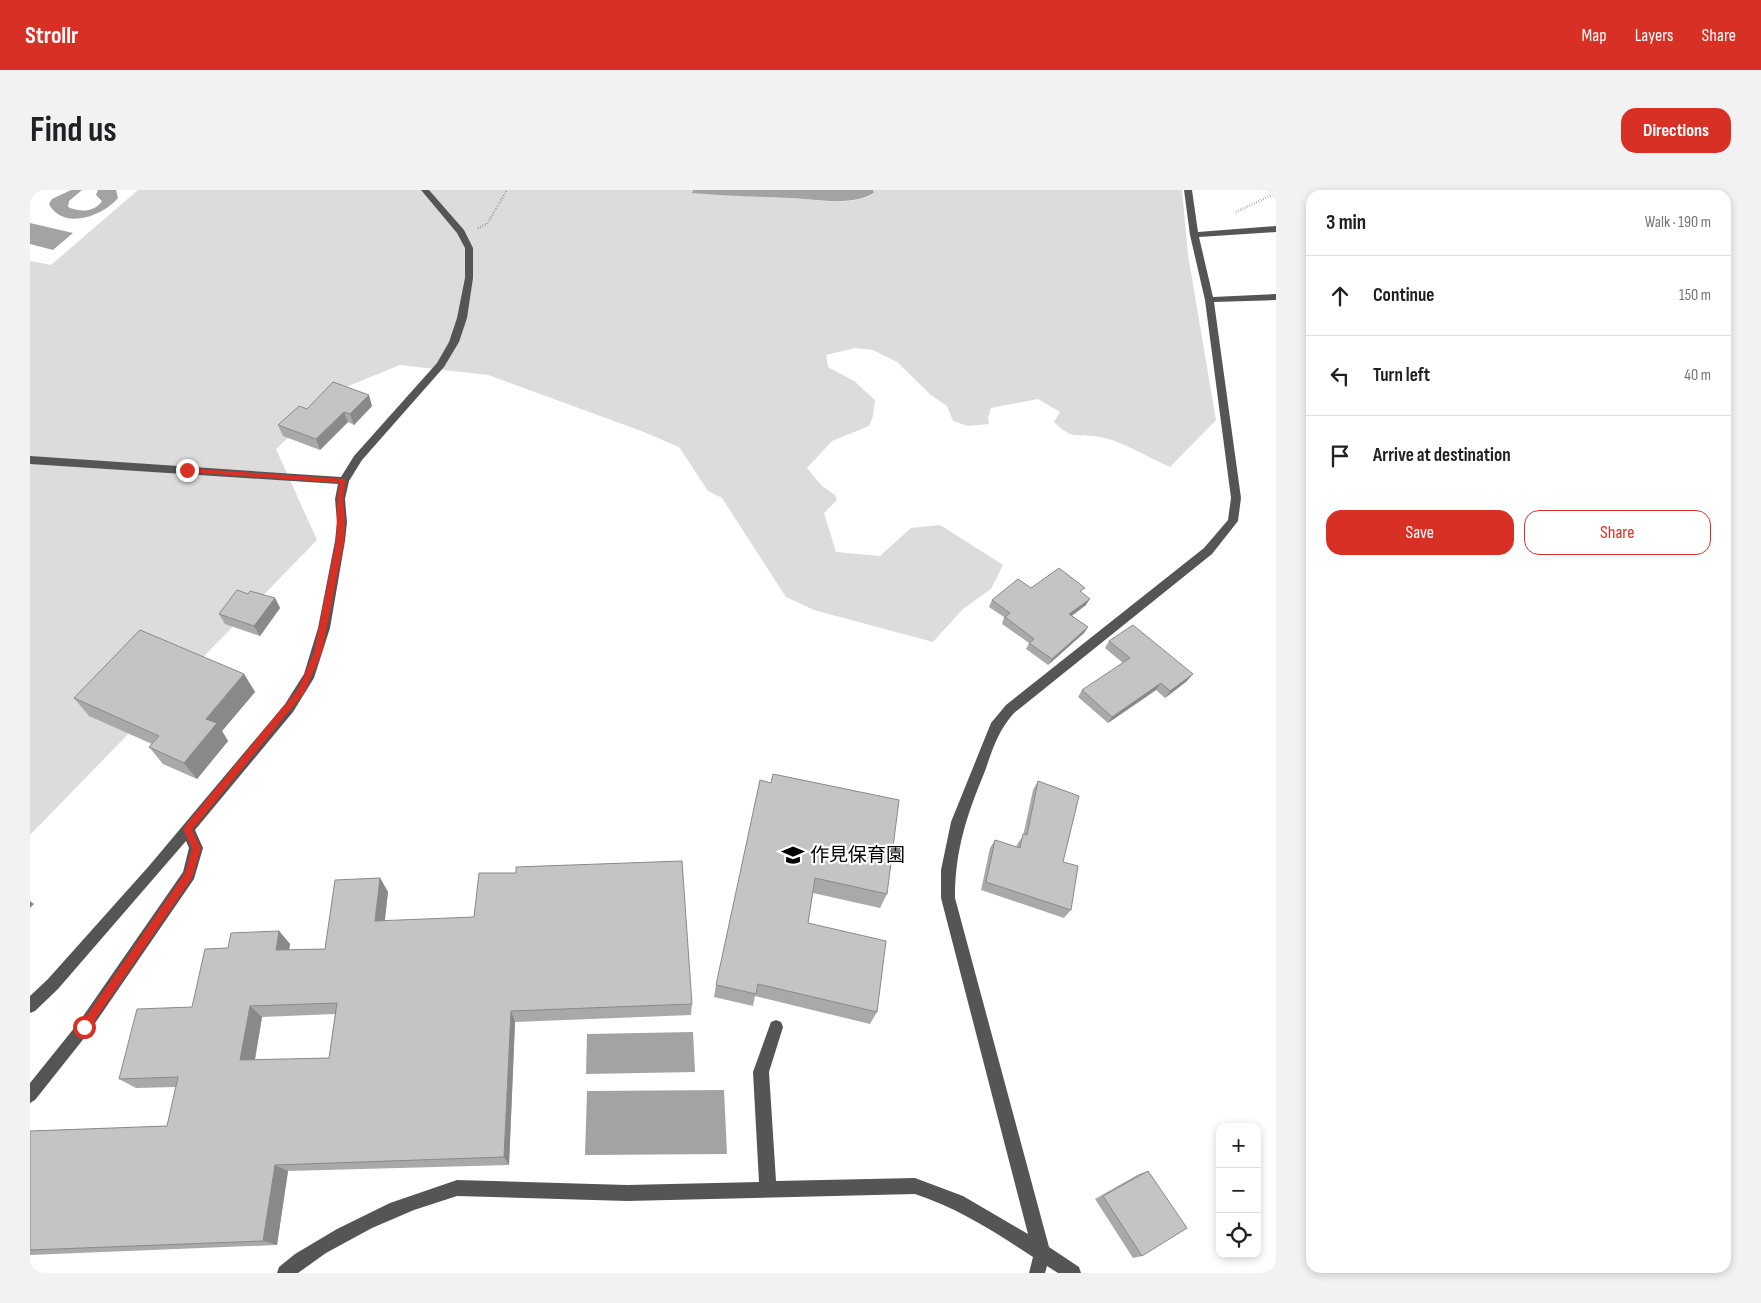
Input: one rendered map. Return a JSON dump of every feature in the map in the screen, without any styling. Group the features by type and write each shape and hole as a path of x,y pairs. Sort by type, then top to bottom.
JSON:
{"street":[{"path":"30,1006 90,943 188,829 289,708 310,675 324,628 340,541 342,522 340,499 344,481 358,458 441,365 454,342 462,318 469,278 469,248 461,232 425,190"},
{"path":"1037,1273 1042,1254 948,898 948,870 958,822 997,723 1010,709 1208,551 1233,521 1236,498 1208,300 1194,235 1188,190"},
{"path":"1194,235 1276,229"},
{"path":"1208,300 1276,297"},
{"path":"30,460 344,481"},
{"path":"30,1095 84,1027 189,875 196,848 188,829"},
{"path":"768,1190 761,1072 776,1027"},
{"path":"291,1270 347,1232 431,1195 457,1188 627,1193 915,1186 934,1192 992,1222 1073,1273"}],"path":[{"path":"461,232 487,224 507,190"}],"shaded area":[{"path":"71,190 82,190 69,201 68,207 77,210 91,209 99,205 102,201 96,195 98,190 116,190 118,198 111,205 93,215 73,219 55,212 49,204 52,199"},
{"path":"138,190 693,190 692,192 729,195 844,201 865,198 874,194 873,190 1182,190 1188,255 1216,420 1170,467 1113,440 1097,436 1078,436 1067,433 1054,422 1060,412 1038,399 991,408 988,418 989,424 968,426 953,421 947,406 931,395 897,362 873,350 855,348 826,355 828,367 854,381 875,400 873,416 869,426 832,441 807,468 822,486 835,495 837,500 824,513 836,552 880,556 911,528 940,525 1003,565 991,589 963,609 933,642 814,610 786,597 722,498 708,491 679,447 644,432 488,375 400,365 341,389 276,449 317,540 30,835 30,261 51,265"},
{"path":"693,190 873,190 874,193 855,200 833,201 692,193"},
{"path":"30,223 73,233 53,250 30,244"},
{"path":"693,1032 695,1072 586,1074 587,1034"},
{"path":"724,1090 727,1154 585,1155 587,1091"}],"building":[{"path":"333,382 369,395 350,414 344,412 316,439 278,425 299,406 307,409"},
{"path":"1059,568 1085,588 1080,591 1090,599 1069,614 1088,627 1052,659 1029,643 1034,639 1005,617 1010,613 992,600 1018,579 1031,588"},
{"path":"237,590 248,594 250,591 275,598 254,626 219,614"},
{"path":"1133,625 1193,674 1170,691 1161,683 1112,717 1082,690 1130,658 1109,641"},
{"path":"140,630 244,674 206,719 217,723 184,763 149,747 159,736 74,698"},
{"path":"773,774 899,800 887,894 815,878 808,923 886,941 877,1012 758,984 756,994 716,985 760,780 771,783"},
{"path":"1038,781 1079,796 1063,862 1078,866 1071,910 986,882 995,840 1020,848 1023,834 1027,835"},
{"path":"682,861 692,1004 511,1011 504,1157 275,1165 263,1241 30,1250 30,1131 167,1126 178,1077 119,1079 137,1009 192,1007 205,949 228,948 231,933 279,931 276,950 325,949 335,880 380,878 375,921 474,917 479,873 516,873 516,867","holes":["337,1003 329,1058 240,1060 250,1006"]},
{"path":"1148,1171 1187,1228 1142,1256 1103,1196"}],"place":[{"name":"作見保育園","path":"793,855"}],"route":[{"path":"84,1027 189,875 196,848 188,829 301,691 310,675 324,628 340,541 342,522 340,499 344,481 187,470"}]}
